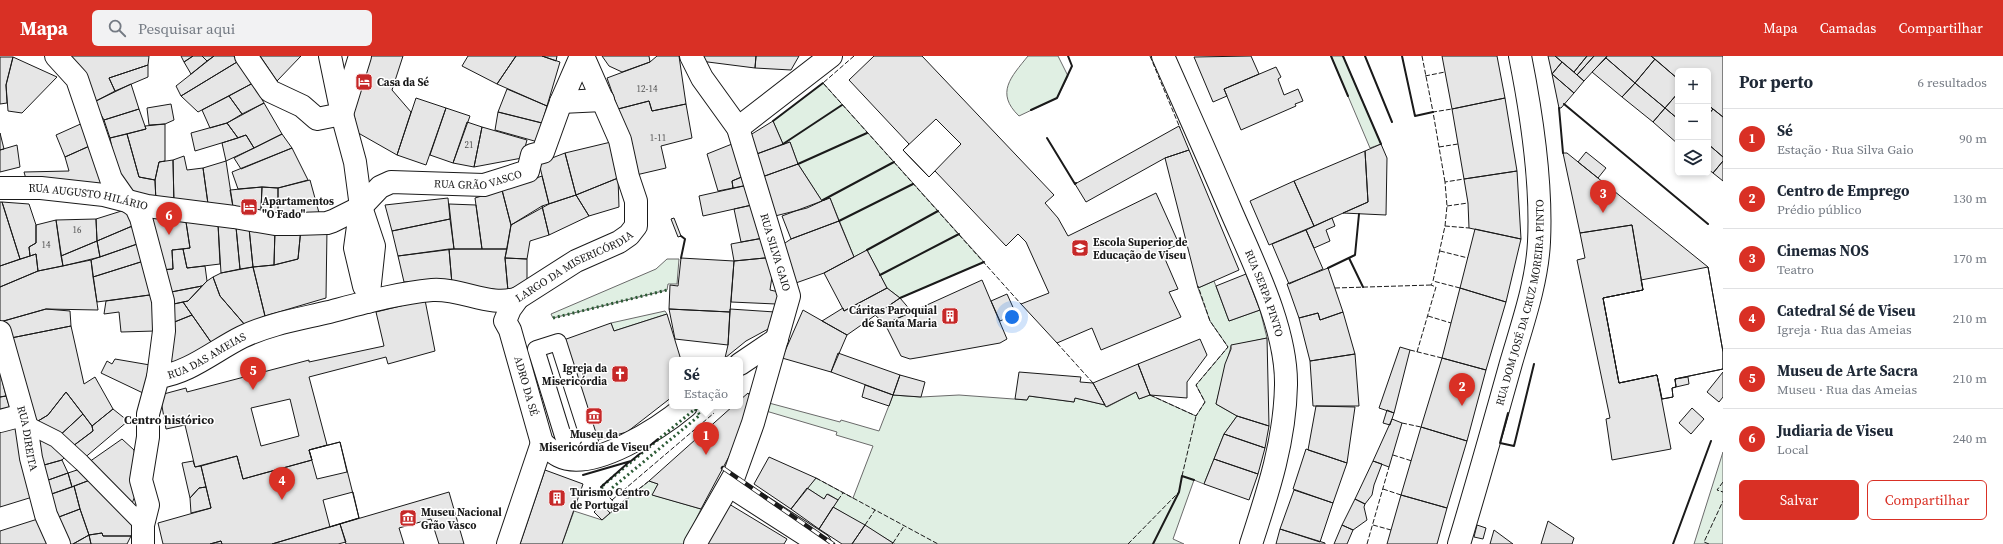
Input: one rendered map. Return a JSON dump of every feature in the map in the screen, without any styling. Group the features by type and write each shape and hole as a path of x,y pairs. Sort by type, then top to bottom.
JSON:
{"street":[{"path":"56,56 77,79 111,179 125,199 136,207 142,218 163,301 164,331 158,377"},
{"path":"246,56 270,91 302,106 317,119 342,114"},
{"path":"342,114 360,56"},
{"path":"582,56 602,100 561,102 582,56"},
{"name":"RUA SILVA GAIO","path":"691,56 702,78 738,128 789,296 753,423 730,486 695,544"},
{"path":"738,128 831,56"},
{"name":"RUA SERPA PINTO","path":"1163,56 1265,288 1282,348 1286,384 1282,437 1271,481 1251,544"},
{"name":"RUA DOM JOSÉ DA CRUZ MOREIRA PINTO","path":"1459,544 1524,319 1536,268 1539,243 1539,189 1520,56"},
{"path":"302,106 317,107 328,101 334,87 332,66"},
{"path":"332,66 342,114 355,162 361,207 374,246 368,302"},
{"name":"LARGO DA MISERICÓRDIA","path":"508,326 510,309 518,298 576,262 619,242 633,231 636,226 636,201 628,177 620,140 602,100"},
{"name":"RUA GRÃO VASCO","path":"361,207 385,183 484,185 528,171 532,155 543,152 561,102"},
{"name":"RUA AUGUSTO HILÁRIO","path":"0,188 41,188 104,195 125,199 147,206 234,217 275,224 326,223 361,207"},
{"name":"RUA DAS AMEIAS","path":"143,535 148,505 141,480 148,437 148,414 158,377 170,376 192,366 242,337 289,321 368,302 433,290 450,291 499,303 518,298"},
{"path":"478,297 497,310 508,326"},
{"name":"ADRO DA SÉ","path":"508,326 542,443"},
{"name":"RUA DIREITA","path":"0,332 24,420 31,458 46,515 59,544"},
{"path":"743,362 777,339"},
{"name":"ADRO DA SÉ","path":"558,342 590,442 567,449 536,349 558,342"},
{"path":"508,544 542,443 560,456 570,459 585,458 608,453 655,429 682,409"},
{"path":"0,421 24,420 56,439 94,474 143,535"},
{"path":"730,486 820,544"}],"green space":[{"path":"1028,56 1058,56 1068,76 1057,98 1019,116 1012,108 1008,100 1008,85 1011,78"},
{"path":"1331,56 1343,56 1381,144 1370,148"},
{"path":"823,83 984,262 900,298 887,288 867,250 854,257 830,198 822,201 798,164 790,142 783,144 773,121"},
{"path":"667,259 679,259 677,284 668,284 667,290 553,318 551,314 656,269"},
{"path":"1214,281 1229,321 1260,310 1267,338 1231,346 1216,404 1237,416 1224,434 1204,484 1194,480 1173,539 1184,544 895,544 833,507 838,500 828,494 824,499 807,488 816,478 853,498 873,446 836,435 837,432 766,411 769,403 840,422 841,420 879,431 893,395 921,397 959,395 1027,400 1029,396 1074,402 1075,398 1105,405 1107,407 1136,392 1139,399 1150,395 1196,416 1205,402 1196,385 1228,347 1210,321 1198,288"},
{"path":"665,311 667,314 614,331 611,323"},
{"path":"1723,452 1723,544 1694,544"},
{"path":"649,481 658,484 653,495 701,509 684,544 562,544 574,511 602,520"}],"building":[{"path":"70,56 149,56 148,65 109,78 115,91 94,102"},
{"path":"181,56 193,56 184,62"},
{"path":"193,56 202,56 207,61 191,74 184,62"},
{"path":"202,56 214,56 207,61"},
{"path":"214,56 234,56 237,62 181,96 176,86"},
{"path":"260,56 301,56 277,81"},
{"path":"367,56 403,56 392,90 411,112 397,155 353,130 355,119 351,109"},
{"path":"468,56 516,56 497,84 462,66"},
{"path":"516,56 542,56 560,62 547,106 497,84"},
{"path":"542,56 557,56 556,61"},
{"path":"602,56 649,56 650,62 622,72 609,66"},
{"path":"657,56 679,56 686,104 652,111 649,101 618,109 607,78 650,62"},
{"path":"699,56 756,56 755,68 700,61"},
{"path":"756,56 799,56 791,70 755,68"},
{"path":"874,56 922,56 1054,195 1045,203 1058,218 1068,236 1156,193 1179,244 1162,252 1178,289 1169,292 1181,317 1101,350 1092,328 1057,343 1021,304 1049,293 1026,242 1018,234 1006,246 935,171 929,177 903,150 909,144 849,80"},
{"path":"1251,56 1259,74 1224,89 1227,96 1213,102 1194,57"},
{"path":"1442,56 1497,56 1505,98 1452,109"},
{"path":"1548,56 1555,56 1562,62 1552,74"},
{"path":"1555,56 1587,56 1574,72"},
{"path":"1587,56 1594,56 1577,75 1574,72"},
{"path":"1594,56 1607,56 1584,81 1577,75"},
{"path":"1607,56 1651,56 1655,59 1635,83 1606,58"},
{"path":"1651,56 1723,56 1723,117 1711,107 1711,68 1675,68 1675,76"},
{"path":"0,57 13,57 6,85 7,103 0,104"},
{"path":"13,57 57,77 22,113 8,111 6,85"},
{"path":"1606,58 1635,83 1622,97 1592,72"},
{"path":"1655,59 1675,76 1675,96 1665,108 1635,83"},
{"path":"237,62 253,83 198,112 181,96"},
{"path":"1562,62 1584,81 1574,93 1552,74"},
{"path":"148,65 148,77 115,91 109,78"},
{"path":"1276,67 1281,77 1278,79 1284,95 1298,89 1303,101 1295,104 1296,106 1241,130 1224,89"},
{"path":"1552,74 1574,93 1561,108 1559,108"},
{"path":"253,83 264,103 242,114 229,96"},
{"path":"1635,83 1665,108 1653,122 1622,97"},
{"path":"131,84 139,109 104,120 94,102"},
{"path":"507,89 547,106 542,123 498,112"},
{"path":"229,96 242,114 227,123 210,128 202,110"},
{"path":"1675,96 1675,116 1665,108"},
{"path":"416,98 446,108 426,165 397,155"},
{"path":"1505,98 1517,171 1464,179 1452,109"},
{"path":"649,101 652,111 686,104 692,138 661,146 666,168 636,175 618,109"},
{"path":"264,103 282,134 254,148 246,135 238,138 227,123"},
{"path":"171,104 174,120 165,124 149,125 147,108"},
{"path":"446,108 470,116 453,163 430,155"},
{"path":"1665,108 1675,116 1675,141 1653,122"},
{"path":"139,109 146,129 110,138 104,120"},
{"path":"1713,109 1723,117 1723,157 1711,147 1711,111"},
{"path":"498,112 542,123 538,142 495,130"},
{"path":"936,119 961,144 929,177 903,150"},
{"path":"773,121 783,144 754,155 747,137"},
{"path":"85,122 94,144 65,157 56,135"},
{"path":"467,122 482,127 474,167 453,163"},
{"path":"227,123 238,138 195,151 191,133"},
{"path":"165,124 165,161 159,162 155,180 139,177 127,134 146,129 145,126"},
{"path":"1179,126 1189,150 1165,158 1086,202 1075,184"},
{"path":"482,127 527,140 522,158 474,167"},
{"path":"0,133 4,149 0,150"},
{"path":"127,134 139,177 155,180 156,202 129,198 119,181 110,138"},
{"path":"282,134 292,148 241,169 234,158"},
{"path":"246,135 254,148 226,161 222,143"},
{"path":"611,142 618,178 576,195 565,153"},
{"path":"790,142 798,164 762,177 754,155"},
{"path":"94,144 106,192 28,186 24,172 69,171 65,157"},
{"path":"732,144 744,176 732,181 733,188 718,191 707,154"},
{"path":"1381,144 1387,158 1386,215 1343,213 1368,202 1365,151"},
{"path":"17,145 20,167 0,172 0,150"},
{"path":"1711,147 1723,157 1723,161 1713,173 1711,171"},
{"path":"292,148 308,180 278,188 262,187 238,189 232,172"},
{"path":"1189,150 1239,270 1198,288 1165,158"},
{"path":"1365,151 1368,202 1314,226 1294,181"},
{"path":"1586,152 1606,168 1598,178 1578,162"},
{"path":"565,153 576,195 549,204 539,163"},
{"path":"1563,153 1567,153 1708,267 1723,352 1723,369 1675,379 1676,387 1672,388 1673,397 1662,399 1657,375 1619,383 1603,298 1643,290 1632,225 1580,233"},
{"path":"184,156 187,170 203,168 209,211 174,205 173,160"},
{"path":"173,160 174,205 156,202 155,180 159,162"},
{"path":"226,161 234,213 209,211 203,168"},
{"path":"1723,161 1723,181 1713,173"},
{"path":"798,164 822,201 807,208 775,216 762,177"},
{"path":"1517,171 1521,239 1469,228 1468,203 1464,179"},
{"path":"542,176 549,204 511,225 502,190"},
{"path":"744,176 748,185 733,188 732,181"},
{"path":"618,178 619,207 589,216 576,195"},
{"path":"310,180 321,220 278,218 278,188"},
{"path":"1294,181 1314,226 1269,245 1250,201"},
{"path":"748,185 752,205 703,216 699,196"},
{"path":"262,187 261,209 266,210 265,217 234,213 230,190"},
{"path":"262,187 278,188 278,218 265,217 266,210 261,209"},
{"path":"502,190 511,225 507,249 482,249 475,198"},
{"path":"576,195 589,216 549,235 542,206"},
{"path":"448,198 450,219 392,231 385,205"},
{"path":"830,198 839,221 791,239 782,216"},
{"path":"0,202 2,202 20,259 0,266"},
{"path":"2,202 29,204 36,225 36,243 29,247 30,256 20,259"},
{"path":"449,204 476,205 482,249 454,249"},
{"path":"752,205 769,237 741,242 734,209"},
{"path":"542,206 549,235 530,241 527,259 505,258 511,225"},
{"path":"131,208 137,224 97,241 96,219"},
{"path":"146,217 186,222 190,248 172,250 173,269 160,270"},
{"path":"674,218 681,236 678,237 671,219"},
{"path":"1332,218 1335,226 1326,230 1330,241 1314,248 1306,230"},
{"path":"96,219 97,241 61,256 56,220"},
{"path":"450,219 454,249 398,256 392,231"},
{"path":"56,220 63,266 38,271 36,254 30,256 29,247 36,243 36,225"},
{"path":"839,221 854,257 824,273 793,284 779,247 791,239"},
{"path":"186,222 218,224 220,264 187,268 183,249 190,248"},
{"path":"137,224 143,242 100,257 97,241"},
{"path":"218,224 236,227 240,269 221,273"},
{"path":"1632,225 1643,290 1603,298 1619,383 1657,375 1671,449 1612,460 1606,419 1610,418 1577,260 1585,258 1580,233"},
{"path":"236,227 249,228 253,267 240,269"},
{"path":"249,228 275,229 274,265 253,267"},
{"path":"301,228 327,229 326,298 265,316 253,267 274,265 298,259"},
{"path":"301,228 298,259 274,265 275,229"},
{"path":"1475,229 1521,239 1506,302 1460,288"},
{"path":"1306,230 1323,269 1289,284 1272,244"},
{"path":"769,237 775,257 734,261 731,244"},
{"path":"97,241 100,257 63,266 61,256"},
{"path":"143,242 147,260 93,277 91,260"},
{"path":"183,249 187,268 205,266 207,281 202,286 166,293 160,270 173,269 172,250"},
{"path":"449,249 452,284 433,281 404,282 398,256"},
{"path":"449,249 507,249 505,258 508,291 452,284"},
{"path":"867,250 887,288 844,311 824,273"},
{"path":"36,254 38,271 0,287 0,266"},
{"path":"775,257 770,290 779,292 776,304 731,302 734,261"},
{"path":"505,258 527,259 527,286 508,291"},
{"path":"681,258 734,261 730,312 669,309 670,285 678,286"},
{"path":"91,260 98,310 46,309 0,322 0,287 38,271"},
{"path":"147,260 157,294 97,302 93,277"},
{"path":"253,267 265,316 245,325 220,296 213,277 221,273"},
{"path":"1708,267 1723,352 1723,369 1675,379 1676,387 1672,388 1673,397 1662,399 1657,375 1619,383 1603,298 1643,290 1641,280"},
{"path":"1328,268 1343,312 1320,320 1318,313 1299,318 1287,284"},
{"path":"1246,274 1260,310 1229,321 1216,286"},
{"path":"213,277 220,296 245,325 213,345 183,302 188,301 207,281"},
{"name":"Cáritas Paroquial de Santa Maria","path":"982,280 1007,339 1000,343 910,359 901,356 885,324"},
{"path":"202,286 188,301 169,305 166,293"},
{"path":"887,288 900,298 847,335 822,321 843,308 844,311"},
{"path":"1460,288 1506,302 1486,370 1442,358"},
{"path":"157,294 155,331 121,332 119,312 104,314 106,301"},
{"path":"1007,294 1016,314 1000,321 991,301"},
{"path":"900,298 912,312 885,324 875,315"},
{"path":"425,300 435,351 388,364 386,357 309,377 327,445 309,450 312,460 243,479 237,456 195,467 185,425 166,429 160,395 186,388 187,392 309,360 309,362 384,346 376,312","holes":["290,399 299,436 261,446 251,408"]},
{"path":"183,302 192,315 167,325 169,305"},
{"path":"46,309 70,311 71,326 6,339 0,322"},
{"path":"669,309 730,312 728,345 675,339"},
{"path":"730,309 775,312 770,328 746,341 725,357 728,345"},
{"path":"803,310 847,335 831,372 782,358"},
{"path":"1343,312 1355,354 1310,361 1299,318 1318,313 1320,320"},
{"name":"Igreja da Misericórdia","path":"667,314 680,357 669,357 669,399 627,432 590,442 558,342 611,323 614,331"},
{"path":"192,315 213,345 169,365 167,325"},
{"path":"71,326 84,384 95,377 113,409 92,426 66,392 48,415 33,424 6,339"},
{"path":"1267,338 1269,426 1237,416 1216,404 1231,345"},
{"path":"1200,339 1207,355 1187,382 1187,398 1150,395 1138,364"},
{"path":"1400,347 1410,350 1394,413 1379,408"},
{"path":"838,353 900,375 893,395 831,372"},
{"path":"1355,354 1359,406 1313,406 1310,361"},
{"path":"1442,358 1486,370 1467,441 1421,427"},
{"path":"115,359 150,365 143,393 101,373 107,361 112,364"},
{"path":"1138,364 1150,395 1139,399 1136,392 1106,407 1093,383"},
{"path":"0,372 6,396 0,397"},
{"path":"1019,372 1081,377 1080,382 1093,383 1105,405 1075,398 1074,402 1029,396 1027,400 1015,399"},
{"path":"1723,372 1723,397 1719,402 1707,392"},
{"path":"900,375 925,382 921,397 893,395"},
{"path":"1688,377 1689,384 1676,387 1675,379"},
{"path":"865,385 893,395 889,406 862,397"},
{"path":"66,392 83,414 57,438 33,424 48,415"},
{"path":"748,393 752,399 741,434 701,509 652,495 658,484 649,481 730,409 743,409 743,397"},
{"path":"6,396 12,415 0,418 0,397"},
{"path":"1316,406 1355,407 1347,463 1308,450"},
{"path":"1692,408 1704,419 1691,434 1679,423"},
{"path":"113,409 128,421 82,460 69,449 93,431 92,426"},
{"path":"1387,410 1394,413 1390,425 1383,423"},
{"path":"83,414 92,426 93,431 69,449 57,438"},
{"path":"1237,416 1269,426 1265,448 1224,434"},
{"path":"1392,419 1402,423 1389,467 1373,461"},
{"path":"19,423 39,495 0,507 0,427"},
{"path":"1421,427 1467,441 1447,508 1401,495"},
{"path":"1224,434 1265,448 1258,474 1214,459"},
{"path":"51,438 67,455 62,460 37,467 36,442"},
{"path":"122,439 134,450 137,469 137,491 131,506 89,462"},
{"path":"340,442 359,518 272,544 222,544 221,541 210,544 163,544 158,523 211,508 201,466 237,456 243,479 312,460 309,450"},
{"path":"340,442 347,472 317,479 309,450"},
{"path":"1306,449 1347,463 1333,503 1293,489"},
{"path":"769,457 816,478 791,509 754,484"},
{"path":"1214,459 1258,474 1249,500 1204,484"},
{"path":"62,460 68,473 40,483 37,467"},
{"path":"193,461 195,467 201,466 206,487 199,488 190,498 182,463"},
{"path":"1373,461 1382,464 1372,495 1365,504 1355,499"},
{"path":"80,469 90,480 72,487 68,473"},
{"name":"Turismo Centro de Portugal","path":"545,470 583,484 562,544 520,544"},
{"path":"68,473 72,487 43,497 40,483"},
{"path":"90,480 135,528 131,536 103,536 102,533 89,535 74,486"},
{"path":"74,486 80,509 51,520 43,497"},
{"path":"206,487 211,508 191,513 190,498 199,488"},
{"path":"807,488 824,499 827,494 838,500 819,529 791,509"},
{"path":"1294,490 1333,503 1320,542 1280,529"},
{"path":"353,492 359,518 330,527 323,500"},
{"name":"Museu Nacional Grão Vasco","path":"449,492 464,544 439,544 431,519 399,528 404,544 346,544 340,524"},
{"path":"1401,495 1447,508 1437,544 1387,544"},
{"path":"1355,499 1365,504 1364,507 1367,520 1353,530 1342,525"},
{"path":"602,504 610,513 602,520 594,512"},
{"path":"729,504 787,539 784,544 705,544"},
{"path":"833,507 865,525 852,544 842,544 819,529"},
{"path":"80,509 89,535 73,544 63,544 51,520"},
{"path":"44,517 56,544 0,544 0,531"},
{"path":"1548,521 1574,538 1572,544 1541,544"},
{"path":"340,524 346,542 338,544 272,544"},
{"path":"865,525 893,543 852,544"},
{"path":"1342,525 1353,530 1347,544 1334,544"},
{"path":"1477,525 1486,528 1483,539 1474,537"},
{"path":"1280,529 1325,543 1325,544 1276,544"},
{"path":"1494,530 1513,544 1490,544"},
{"path":"102,533 103,536 131,536 127,544 91,544 89,535"},
{"path":"89,535 91,544 73,544"},
{"path":"221,541 222,544 210,544"}],"railway":[{"path":"723,468 833,544"}],"hedge":[{"path":"553,318 667,290"},
{"path":"695,409 700,415 606,493 601,487 695,409"}],"fence":[{"path":"854,56 823,83 1021,304"},
{"path":"1150,56 1180,128"},
{"path":"1422,56 1433,112"},
{"path":"1425,76 1445,72"},
{"path":"1445,182 1433,112 1452,109"},
{"path":"1439,147 1458,144"},
{"path":"1445,226 1447,206 1445,182 1464,179"},
{"path":"1447,206 1468,203"},
{"path":"1460,288 1433,281 1445,226 1469,228"},
{"path":"1440,251 1468,258"},
{"path":"1417,352 1436,287 1431,285 1432,283"},
{"path":"1335,288 1431,285"},
{"path":"1150,395 1196,416 1205,402 1196,385 1228,347 1210,321 1198,286"},
{"path":"1428,316 1451,323"},
{"path":"1057,343 1093,383"},
{"path":"1410,350 1442,358"},
{"path":"612,500 714,413"},
{"path":"1182,476 1196,416"},
{"path":"1402,423 1421,427"},
{"path":"1393,455 1412,461"},
{"path":"1367,544 1389,467"},
{"path":"816,478 938,544"},
{"path":"617,506 649,481"},
{"path":"1723,482 1717,490 1723,492"},
{"path":"601,487 606,493"},
{"path":"1383,489 1401,495"},
{"path":"605,492 617,506 610,513"},
{"path":"1128,544 1179,492"},
{"path":"838,500 843,493"},
{"path":"1709,544 1704,542 1723,501"},
{"path":"865,525 875,510"},
{"path":"1373,525 1391,530"},
{"path":"893,543 904,526"}],"wall":[{"path":"1031,110 1057,98 1072,66 1068,56"},
{"path":"1331,56 1348,96"},
{"path":"1343,56 1381,144"},
{"path":"1365,56 1392,122"},
{"path":"1402,56 1415,116 1433,112"},
{"path":"773,121 823,83"},
{"path":"1564,104 1708,224"},
{"path":"783,144 842,105"},
{"path":"1559,108 1563,153"},
{"path":"798,164 867,133"},
{"path":"1047,138 1075,184 1076,183"},
{"path":"823,200 894,162"},
{"path":"839,221 913,184"},
{"path":"867,250 938,211"},
{"path":"1328,268 1355,255 1359,214"},
{"path":"880,275 959,234"},
{"path":"681,236 685,239 681,258"},
{"path":"1349,258 1363,287"},
{"path":"900,298 984,262"},
{"path":"1508,413 1500,443 1514,446 1534,364"},
{"path":"583,475 631,461 658,439"},
{"path":"1673,544 1711,441"},
{"path":"601,487 629,462"},
{"path":"1153,544 1179,492 1182,476 1194,480"}],"place":[{"name":"Casa da Sé","path":"364,82"},
{"name":"Apartamentos \"O Fado\"","path":"249,207"},
{"name":"Cinemas NOS","path":"1603,213"},
{"name":"Judiaria de Viseu","path":"169,235"},
{"name":"Escola Superior de Educação de Viseu","path":"1080,248"},
{"name":"Cáritas Paroquial de Santa Maria","path":"950,316"},
{"name":"Igreja da Misericórdia","path":"620,374"},
{"name":"Museu de Arte Sacra","path":"253,390"},
{"name":"Centro de Emprego","path":"1462,406"},
{"name":"Museu da Misericórdia de Viseu","path":"594,416"},
{"name":"Sé","path":"706,455"},
{"name":"Turismo Centro de Portugal","path":"557,498"},
{"name":"Catedral Sé de Viseu","path":"282,500"},
{"name":"Museu Nacional Grão Vasco","path":"408,518"}],"district":[{"name":"Centro histórico","path":"169,420"}]}
